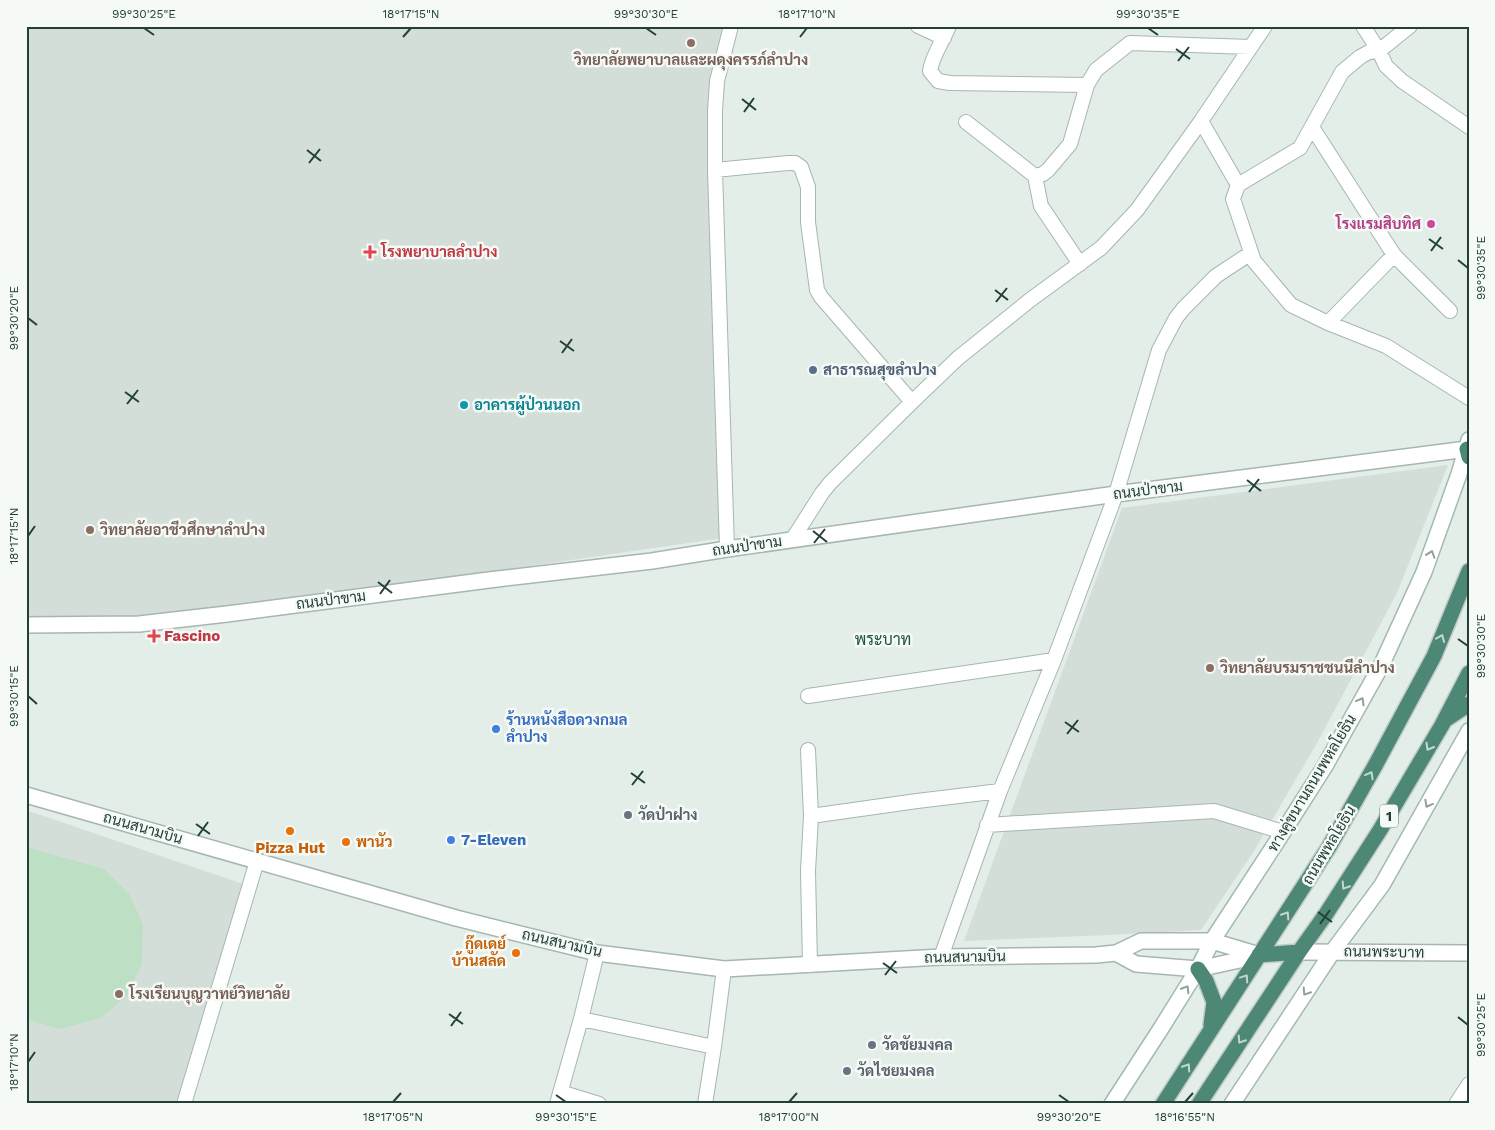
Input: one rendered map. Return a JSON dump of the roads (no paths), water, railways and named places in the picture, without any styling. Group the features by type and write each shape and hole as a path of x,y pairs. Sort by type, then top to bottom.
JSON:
{"highway":[{"name":"ถนนพหลโยธิน","path":"1163,1104 1329,847 1434,656 1469,571"},
{"name":"1","path":"1199,1104 1380,830 1444,721 1469,673"},
{"path":"1444,721 1469,704"},
{"path":"1259,956 1299,952"},
{"path":"1198,969 1206,981 1214,1002 1211,1029"}],"street":[{"path":"727,549 715,170 715,110 717,82 732,26"},
{"path":"918,26 947,32 931,63 930,71 938,81 950,83 1087,85"},
{"path":"792,540 830,483 912,402 965,352 1030,300 1101,248 1137,210 1201,121 1265,26"},
{"path":"1363,26 1380,51 1386,66 1402,82 1469,127"},
{"path":"1410,26 1380,51 1368,52 1342,72 1300,148 1238,185 1233,199 1254,261 1291,306 1386,346 1469,398"},
{"path":"1035,176 1048,170 1070,144 1087,85 1096,70 1130,43 1251,47"},
{"path":"1201,121 1238,185"},
{"path":"966,122 1035,176 1041,206 1080,264"},
{"path":"1312,127 1394,255 1450,311"},
{"path":"715,170 788,163 795,163 801,167 808,187 808,222 817,290 912,402"},
{"path":"940,957 987,825 1054,660 1116,494 1160,350 1176,318 1183,309 1216,276 1251,253"},
{"path":"1328,323 1394,255"},
{"name":"ถนนป่าขาม","path":"26,625 139,624 226,614 652,561 1116,494 1468,449"},
{"name":"ทางคู่ขนานถนนพหลโยธิน","path":"1112,1104 1198,969 1212,941 1325,766 1381,666 1424,572 1468,449"},
{"path":"808,696 1054,660"},
{"name":"1","path":"1232,1104 1333,951 1382,885 1469,731"},
{"path":"808,750 811,816 808,871 810,965"},
{"path":"811,816 1000,791"},
{"name":"ถนนสนามบิน","path":"26,795 456,918 597,953 724,969 940,957 1096,955 1116,953 1141,941 1212,941 1259,956"},
{"path":"987,825 1214,811 1283,832"},
{"path":"184,1104 257,861"},
{"name":"ถนนพระบาท","path":"1299,952 1469,953"},
{"path":"597,953 559,1098 599,1104"},
{"path":"1116,953 1136,964 1198,969 1259,956"},
{"path":"705,1104 724,969"},
{"path":"581,1019 714,1047"},
{"path":"1456,1104 1469,1084"}],"place":[{"name":"วิทยาลัยพยาบาลและผดุงครรภ์ลําปาง","path":"691,43"},
{"name":"โรงแรมสิบทิศ","path":"1431,224"},
{"name":"โรงพยาบาลลำปาง","path":"370,252"},
{"name":"สาธารณสุขลำปาง","path":"813,370"},
{"name":"อาคารผู้ป่วนนอก","path":"464,405"},
{"name":"วิทยาลัยอาชีวศึกษาลำปาง","path":"90,530"},
{"name":"Fascino","path":"154,636"},
{"name":"วิทยาลัยบรมราชชนนีลำปาง","path":"1210,668"},
{"name":"ร้านหนังสือดวงกมล ลำปาง","path":"496,729"},
{"name":"วัดป่าฝาง","path":"628,815"},
{"name":"Pizza Hut","path":"290,831"},
{"name":"7-Eleven","path":"451,840"},
{"name":"พานัว","path":"346,842"},
{"name":"กู๊ดเดย์ บ้านสลัด","path":"516,953"},
{"name":"โรงเรียนบุญวาทย์วิทยาลัย","path":"119,994"},
{"name":"วัดชัยมงคล","path":"872,1045"},
{"name":"วัดไชยมงคล","path":"847,1071"}],"district":[{"name":"พระบาท","path":"883,639"}]}
